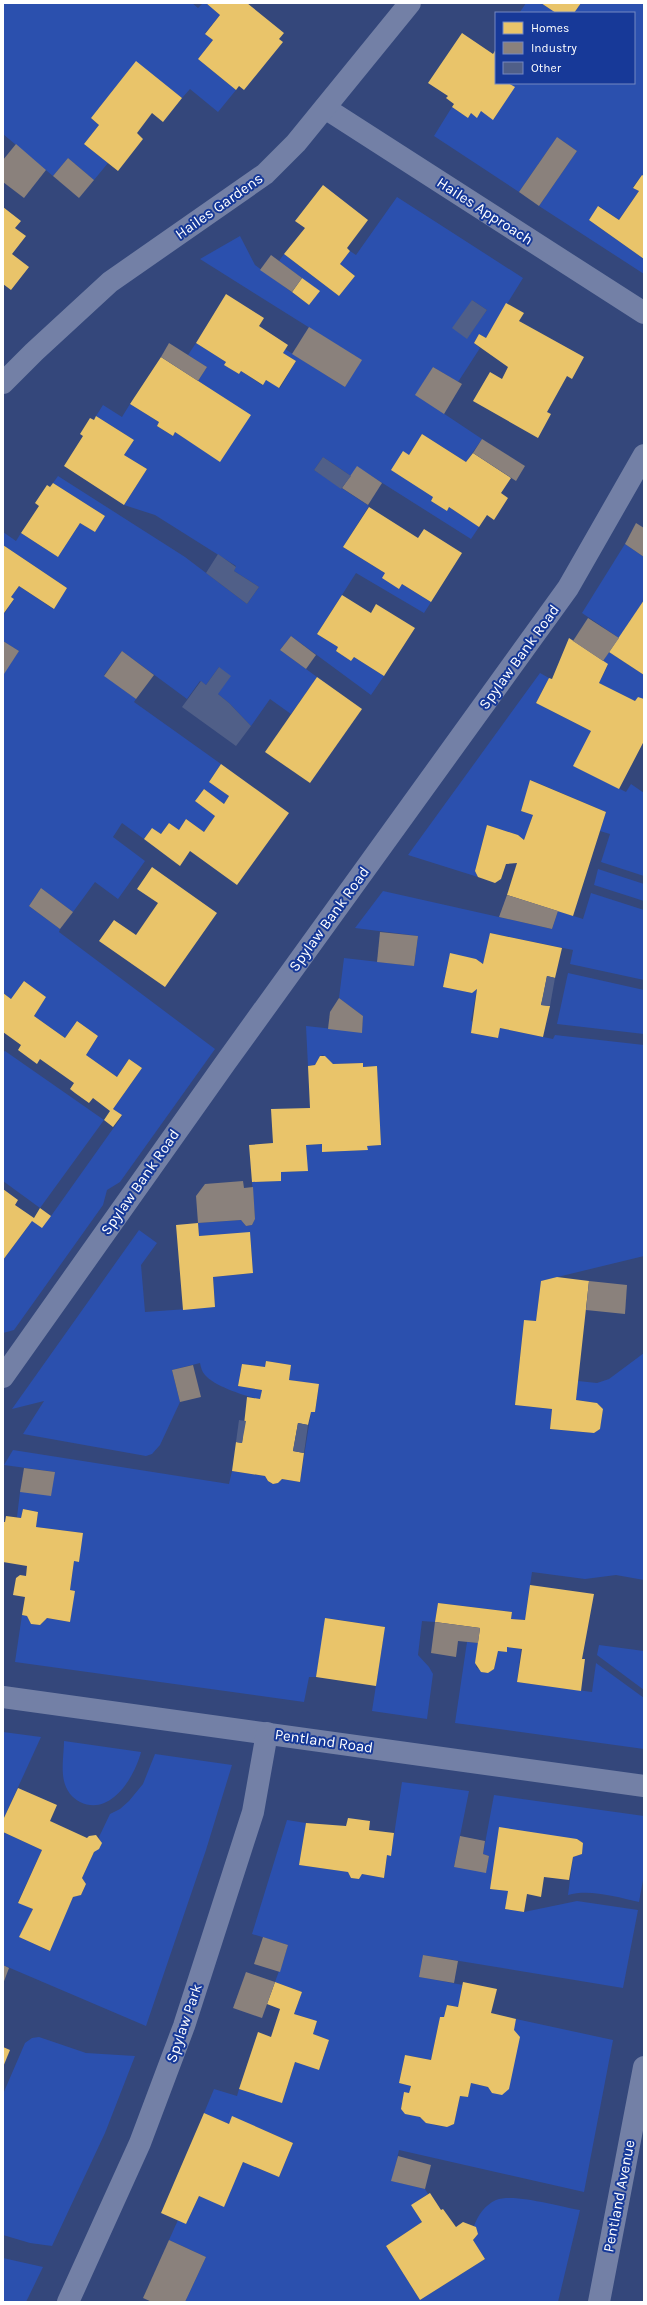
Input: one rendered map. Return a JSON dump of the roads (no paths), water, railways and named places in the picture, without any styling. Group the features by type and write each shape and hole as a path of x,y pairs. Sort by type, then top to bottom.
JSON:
{"street":[{"name":"Hailes Gardens","path":"3,383 34,352 110,282 265,174 296,143 410,3"},
{"name":"Hailes Approach","path":"325,108 644,313"},
{"name":"Spylaw Bank Road","path":"3,1377 221,1068 568,588 644,455"},
{"name":"Pentland Road","path":"3,1697 644,1786"},
{"name":"Spylaw Park","path":"68,2302 140,2143 184,2026 253,1812 267,1733"},
{"name":"Pentland Avenue","path":"599,2302 644,2067"}]}
